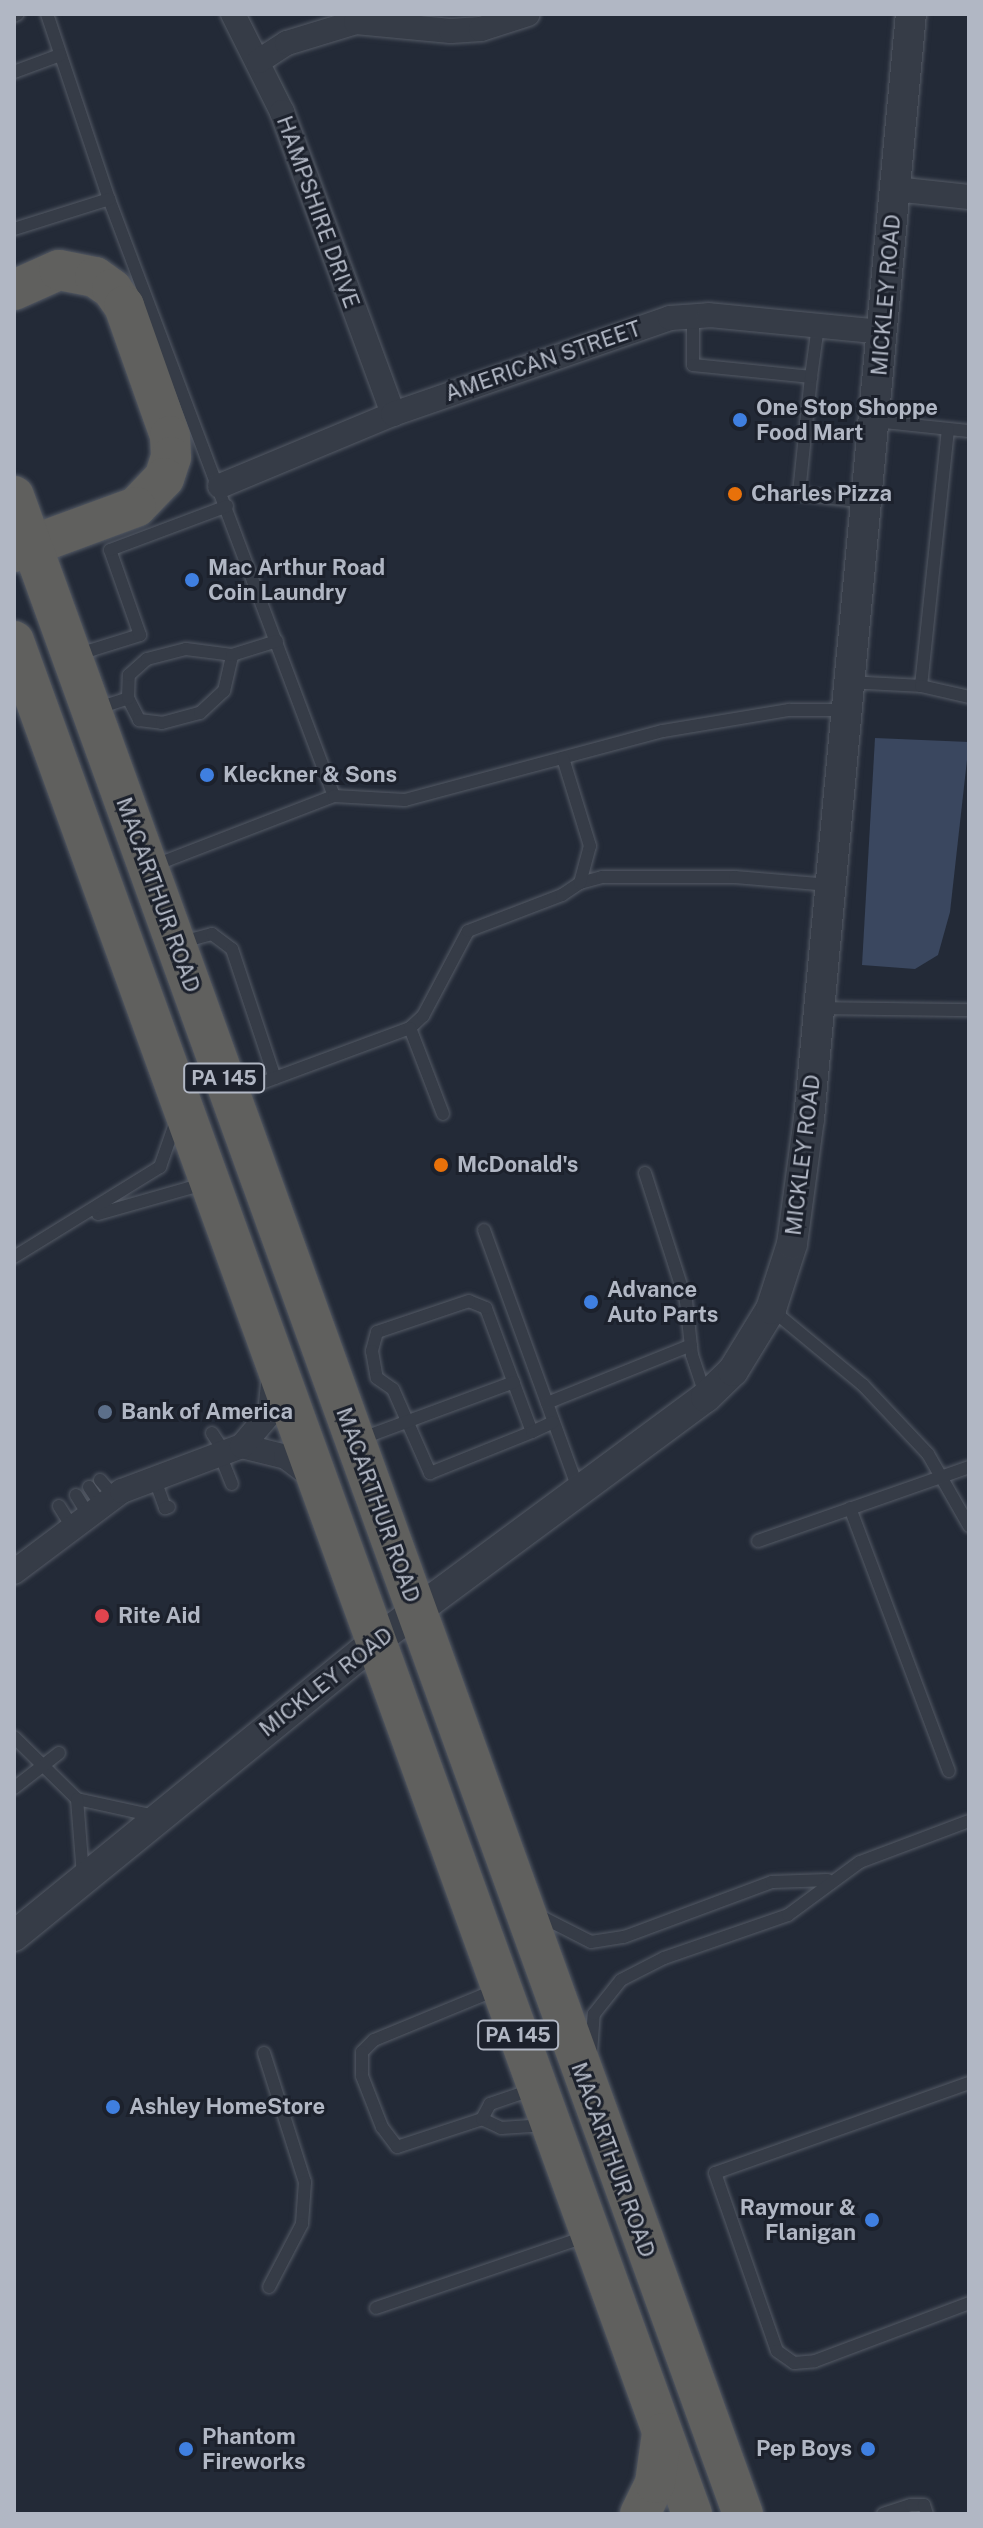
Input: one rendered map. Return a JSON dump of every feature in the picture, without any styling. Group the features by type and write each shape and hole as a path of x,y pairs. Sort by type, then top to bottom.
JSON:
{"highway":[{"path":"14,290 59,270 95,277 112,289 124,306 170,436 164,478 152,494 136,507 23,549"},
{"name":"MACARTHUR ROAD","path":"14,496 23,549 72,656 110,704 148,868 743,2514"},
{"name":"PA 145","path":"14,641 692,2514"},
{"path":"640,2514 655,2483 662,2429"}],"street":[{"name":"HAMPSHIRE DRIVE","path":"233,14 259,61 393,414"},
{"path":"259,61 299,38 356,22 451,31 481,29 528,14"},
{"name":"MICKLEY ROAD","path":"14,1936 83,1876 376,1641 580,1494 706,1397 733,1371 771,1309 792,1244 819,1008 911,14"},
{"path":"895,189 969,197"},
{"name":"AMERICAN STREET","path":"223,496 393,414 641,325 693,316 882,332"},
{"path":"14,1572 92,1501 232,1451 270,1413 275,1358"},
{"path":"232,1451 286,1457 320,1483"}],"lane":[{"path":"47,14 109,199 334,796"},
{"path":"14,72 60,55"},
{"path":"14,229 109,199"},
{"path":"693,316 693,365 811,377"},
{"path":"818,326 799,494 866,502"},
{"path":"874,421 969,431"},
{"path":"921,686 948,429"},
{"path":"72,656 140,635 110,550 223,496"},
{"path":"232,655 224,691 200,713 162,723 139,720 110,704 129,675 147,659 186,649 232,655 277,641"},
{"path":"148,868 334,796 405,800 663,731 789,710 848,696 921,686 969,697"},
{"path":"14,695 45,726"},
{"path":"563,758 590,846 580,883"},
{"path":"230,1095 410,1028 423,1016 468,931 562,895 580,883 602,877 735,877 830,885"},
{"path":"176,944 212,934 232,949 275,1078"},
{"path":"819,1008 969,1010"},
{"path":"410,1028 443,1114"},
{"path":"14,1257 83,1218 160,1167 181,1097"},
{"path":"645,1173 686,1301 691,1345 706,1397"},
{"path":"83,1218 211,1181"},
{"path":"484,1230 580,1494"},
{"path":"532,1432 486,1308 469,1301 377,1332 372,1351 377,1378 393,1389 430,1473 532,1432 553,1422"},
{"path":"771,1309 863,1385 928,1454 955,1494 969,1526"},
{"path":"547,1403 691,1345"},
{"path":"355,1441 514,1382"},
{"path":"212,1433 221,1447 232,1451 232,1484"},
{"path":"758,1541 969,1467"},
{"path":"155,1480 165,1508 169,1507"},
{"path":"59,1506 92,1501"},
{"path":"850,1508 949,1771"},
{"path":"14,1737 45,1764 77,1799 158,1817"},
{"path":"14,1788 59,1753"},
{"path":"77,1799 83,1876"},
{"path":"589,2092 594,2014 621,1980 664,1958 788,1915 828,1880 860,1862 969,1821"},
{"path":"520,1902 562,1932 591,1942 624,1937 772,1882 828,1880"},
{"path":"501,1987 374,2040 362,2052 362,2076 382,2127 397,2147 482,2119 501,2128 550,2125"},
{"path":"264,2053 305,2182 302,2224 269,2287"},
{"path":"969,2083 715,2173 777,2351 794,2363 815,2361 969,2303"},
{"path":"482,2119 490,2104 537,2088"},
{"path":"376,2308 591,2234"},
{"path":"883,2514 911,2505 924,2505 927,2514"}],"water":[{"path":"875,738 969,742 950,912 938,955 915,969 862,965"}],"place":[{"name":"One Stop Shoppe Food Mart","path":"740,420"},
{"name":"Charles Pizza","path":"735,494"},
{"name":"Mac Arthur Road Coin Laundry","path":"192,580"},
{"name":"Kleckner & Sons","path":"207,775"},
{"name":"McDonald's","path":"441,1165"},
{"name":"Advance Auto Parts","path":"591,1302"},
{"name":"Bank of America","path":"105,1412"},
{"name":"Rite Aid","path":"102,1616"},
{"name":"Ashley HomeStore","path":"113,2107"},
{"name":"Raymour & Flanigan","path":"872,2220"},
{"name":"Phantom Fireworks","path":"186,2449"},
{"name":"Pep Boys","path":"868,2449"}]}
